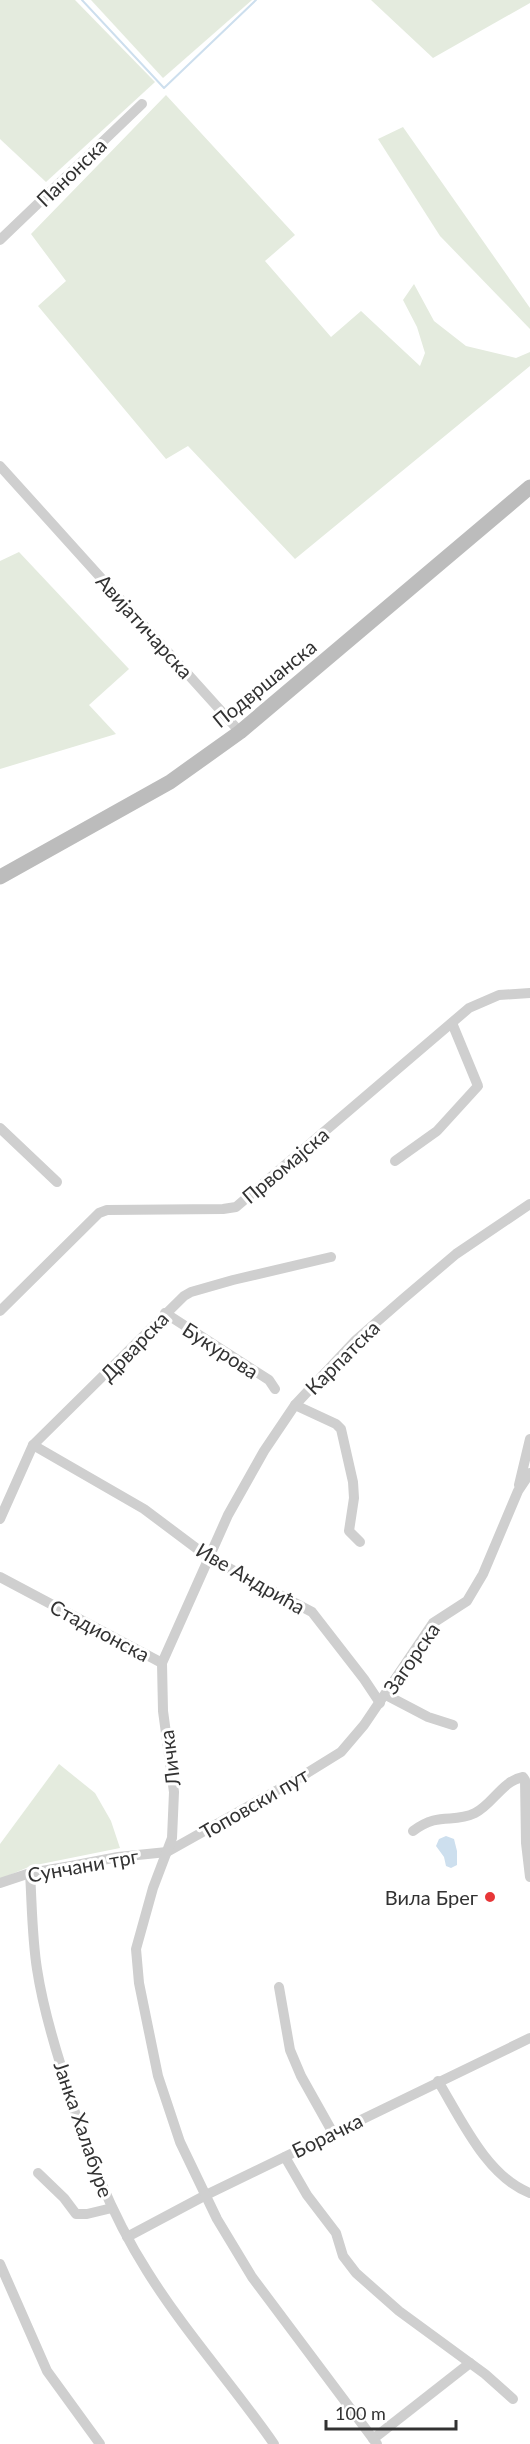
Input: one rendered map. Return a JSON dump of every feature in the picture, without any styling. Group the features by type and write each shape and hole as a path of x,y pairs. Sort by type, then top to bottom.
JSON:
{"street":[{"name":"Панонска","path":"0,240 142,104"},
{"name":"Авијатичарска","path":"0,466 240,732"},
{"name":"Подвршанска","path":"0,877 170,782 240,732 530,487"},
{"name":"Првомајска","path":"0,1311 96,1215 103,1211 236,1207 469,1008 491,997 530,993"},
{"path":"395,1161 437,1131 478,1086 452,1023"},
{"path":"0,1129 57,1182"},
{"name":"Карпатска","path":"208,1557 242,1489 295,1405 356,1340 403,1299 456,1254 530,1204"},
{"name":"Дрварска","path":"0,1519 33,1445 92,1389 165,1313 191,1292 331,1257"},
{"name":"Букурова","path":"165,1313 269,1380 275,1389"},
{"path":"295,1405 336,1424 340,1429 353,1482 354,1498 349,1531 360,1542"},
{"path":"518,1491 530,1439"},
{"name":"Иве Андрића","path":"33,1445 144,1509 208,1557 312,1612 382,1699 453,1725"},
{"name":"Загорска","path":"340,1752 350,1743 382,1699 432,1623 468,1601 483,1574 518,1491 530,1473"},
{"name":"Стадионска","path":"0,1577 162,1663 208,1557"},
{"name":"Личка","path":"162,1663 164,1711 174,1792 172,1838 136,1949 150,2046 166,2108 186,2156 217,2219 252,2277 375,2442"},
{"name":"Топовски пут","path":"167,1852 290,1783 340,1752"},
{"path":"413,1831 430,1820 474,1813 507,1784 523,1777 530,1877"},
{"name":"Сунчани трг","path":"0,1883 30,1873 118,1857 167,1852"},
{"name":"Јанка Халабуре","path":"30,1873 35,1950 44,2005 76,2121 97,2176 127,2237 162,2294 274,2444"},
{"path":"279,1987 290,2050 301,2076 333,2133"},
{"name":"Борачка","path":"127,2237 206,2195 530,2037"},
{"path":"438,2082 496,2170 510,2183 530,2193"},
{"path":"285,2157 317,2210 336,2232 347,2263 399,2311 499,2385 513,2399"},
{"path":"38,2173 64,2198 76,2214 83,2215 112,2208"},
{"path":"0,2264 47,2371 100,2444"},
{"path":"375,2442 470,2363"}],"shaded area":[{"path":"0,0 75,0 155,82 46,182 0,139"},
{"path":"91,0 252,0 163,78"},
{"path":"371,0 530,0 530,3 433,58"},
{"path":"166,95 295,235 265,261 331,337 361,311 420,366 425,353 417,327 403,300 414,284 434,321 466,346 516,358 530,352 530,366 295,559 188,446 166,459 38,306 66,281 31,234"},
{"path":"403,127 530,308 530,329 440,236 378,139"},
{"path":"19,552 129,669 89,705 116,734 0,769 0,561"},
{"path":"59,1764 95,1793 111,1821 120,1848 31,1866 0,1879 0,1844"}],"water":[{"path":"446,1836 454,1839 457,1851 457,1865 451,1868 446,1866 444,1857 436,1846 439,1839"}],"waterway":[{"path":"82,0 164,88 256,0"}],"place":[{"name":"Вила Брег","path":"490,1897"}]}
